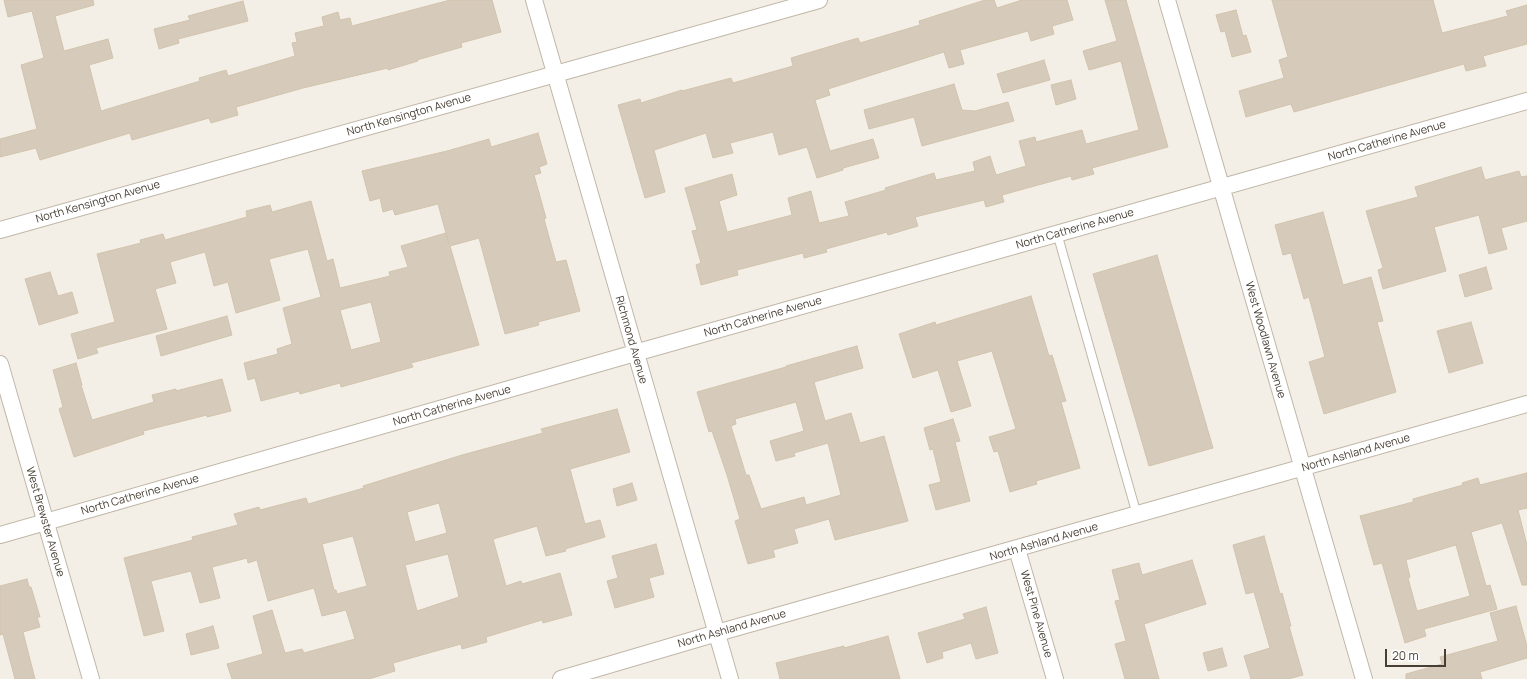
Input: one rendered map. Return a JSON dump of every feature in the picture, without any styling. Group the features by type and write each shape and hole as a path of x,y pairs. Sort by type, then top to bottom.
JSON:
{"street":[{"name":"Richmond Avenue","path":"534,0 730,679"},
{"name":"North Kensington Avenue","path":"0,230 819,0"},
{"name":"West Woodlawn Avenue","path":"1167,0 1364,679"},
{"name":"North Catherine Avenue","path":"0,535 635,353 1527,101"},
{"name":"West Brewster Avenue","path":"0,364 91,679"},
{"name":"North Ashland Avenue","path":"561,679 717,633 1302,469 1527,404"},
{"name":"West Pine Avenue","path":"1017,549 1055,679"}],"lane":[{"path":"1057,234 1137,515"}],"building":[{"path":"4,0 93,0 94,5 55,16 64,51 108,39 113,58 89,65 101,111 200,81 199,78 226,70 228,76 295,56 292,43 297,42 295,33 324,26 322,17 338,12 340,20 350,18 352,26 450,0 492,0 501,32 461,43 462,47 388,70 388,68 303,88 236,107 238,115 211,123 209,118 132,140 130,133 40,160 36,148 0,157 0,139 37,129 21,65 44,58 32,11 8,17"},
{"path":"985,0 994,0 997,8 1022,0 1067,0 1073,20 1052,26 1054,34 1031,41 1028,31 960,50 964,64 949,68 944,52 828,89 830,95 815,100 830,151 873,139 879,158 843,168 843,170 817,178 807,147 779,155 773,132 730,143 733,153 713,158 706,133 654,150 665,192 645,198 618,105 640,99 641,103 682,90 731,78 733,83 793,66 791,58 858,38 860,43 920,25 919,21"},
{"path":"1105,0 1126,0 1168,147 1092,168 1094,174 1072,180 1071,176 1002,195 1004,202 986,207 984,200 915,217 918,226 888,235 887,232 826,249 827,252 804,258 803,253 737,270 738,275 701,285 696,265 701,263 692,231 697,230 685,188 732,174 737,195 719,201 727,232 792,215 788,198 811,191 819,223 849,216 845,202 886,190 885,188 934,173 936,180 975,171 973,162 990,156 996,175 1026,166 1019,141 1035,137 1036,142 1082,130 1086,144 1139,130 1121,61 1089,70 1083,51 1117,41"},
{"path":"1272,0 1433,0 1442,33 1508,16 1506,11 1527,5 1527,44 1483,56 1486,66 1466,71 1464,64 1294,112 1291,104 1246,117 1239,91 1284,78 1279,60 1288,57"},
{"path":"243,1 248,21 178,39 179,43 159,49 154,29 190,20 188,16"},
{"path":"1236,10 1243,36 1246,35 1251,52 1232,57 1225,31 1221,32 1216,15"},
{"path":"1044,60 1050,80 1003,93 997,74"},
{"path":"1071,80 1076,99 1056,105 1051,85"},
{"path":"954,84 962,110 975,111 1008,102 1014,121 922,146 914,117 869,129 864,110"},
{"path":"538,133 547,164 539,167 541,173 534,175 546,218 544,219 556,262 566,260 580,311 538,322 539,325 505,334 479,238 450,246 479,345 411,363 413,367 341,387 340,383 300,394 299,391 261,401 255,378 248,380 244,363 278,354 277,349 292,344 283,308 321,297 308,249 269,259 280,300 236,313 228,282 214,286 205,252 170,262 176,283 155,289 167,329 96,348 98,353 78,359 71,334 115,322 97,254 141,243 140,240 163,234 165,240 247,217 246,211 270,205 272,212 311,201 327,261 333,259 340,288 390,276 389,272 408,267 401,246 446,233 438,204 395,215 393,209 383,212 380,198 370,201 362,171 447,151 489,139 491,147","holes":["371,302 381,342 351,350 340,310"]},
{"path":"1481,167 1485,180 1519,171 1521,177 1527,176 1527,221 1501,228 1507,249 1489,254 1479,215 1434,227 1446,271 1383,289 1378,270 1383,268 1366,211 1418,197 1415,187"},
{"path":"1323,212 1343,285 1371,277 1383,321 1377,322 1396,392 1324,414 1309,362 1325,357 1309,297 1304,299 1291,253 1283,255 1275,225"},
{"path":"1157,255 1213,448 1149,466 1093,274"},
{"path":"1486,267 1492,289 1465,297 1459,275"},
{"path":"50,272 58,296 72,292 78,313 39,325 25,279"},
{"path":"1031,296 1049,356 1052,355 1066,401 1061,402 1080,468 1036,481 1037,484 1010,492 998,451 994,452 989,437 1016,429 992,351 957,361 971,406 951,412 938,370 913,378 899,334 935,322 936,325"},
{"path":"227,316 232,335 161,356 156,336"},
{"path":"1471,322 1483,363 1449,373 1437,331"},
{"path":"857,346 863,368 814,382 825,421 851,413 860,443 884,436 908,521 835,540 829,519 794,529 798,543 773,550 775,557 748,564 735,521 740,519 727,475 712,431 709,432 697,392","holes":["796,402 804,431 770,441 776,461 795,456 794,453 828,443 841,495 806,505 804,497 761,509 749,475 746,475 731,426 736,424 735,419"]},
{"path":"76,363 92,420 154,402 152,395 176,389 176,391 222,379 231,411 207,417 207,415 143,431 144,434 74,457 59,409 63,407 53,370"},
{"path":"617,409 630,452 570,469 585,524 600,520 605,537 565,549 566,551 546,556 537,526 493,539 506,586 521,581 522,584 560,573 572,615 543,623 542,620 486,637 487,642 462,649 461,644 393,663 395,671 369,679 232,679 227,664 263,654 253,616 272,610 285,653 302,649 304,653 355,639 346,610 322,616 314,588 268,601 257,560 248,563 247,558 212,567 220,598 200,603 191,571 151,581 164,631 144,636 124,558 193,540 192,537 238,525 234,514 259,507 260,510 306,498 308,504 364,488 363,486 462,455 543,433 541,429","holes":["439,503 447,533 415,542 407,512","353,536 367,586 337,594 336,590 334,590 322,544","448,554 459,597 417,611 405,565"]},
{"path":"953,419 960,441 955,442 970,501 936,510 929,485 941,482 933,449 930,450 924,428"},
{"path":"1527,473 1527,508 1518,510 1527,545 1527,585 1522,585 1502,523 1471,532 1486,586 1490,585 1497,609 1424,629 1426,636 1405,643 1382,563 1374,565 1360,516 1413,502 1413,499 1463,485 1462,483 1478,478 1480,485","holes":["1456,545 1470,596 1417,611 1408,578 1410,577 1406,560"]},
{"path":"632,483 637,500 617,506 613,489"},
{"path":"1264,536 1280,594 1282,593 1291,626 1289,626 1303,675 1288,679 1251,679 1244,656 1270,648 1254,592 1246,594 1233,545"},
{"path":"656,544 664,574 649,578 654,597 615,608 607,581 618,578 612,556"},
{"path":"1192,560 1206,604 1144,624 1159,679 1125,679 1115,644 1126,641 1115,601 1120,600 1112,570 1139,563 1142,575"},
{"path":"27,579 40,617 37,617 40,627 23,632 35,679 15,679 3,634 0,635 0,586"},
{"path":"1516,606 1527,646 1527,658 1480,672 1482,679 1406,679 1406,674 1442,664 1440,657 1498,641 1490,613"},
{"path":"986,607 998,653 976,659 971,643 942,652 943,658 927,663 918,633 965,619 963,614"},
{"path":"213,626 219,648 191,655 186,634"},
{"path":"888,636 900,679 780,679 776,663 844,646 844,648"},
{"path":"1222,648 1227,666 1208,671 1203,653"}]}
